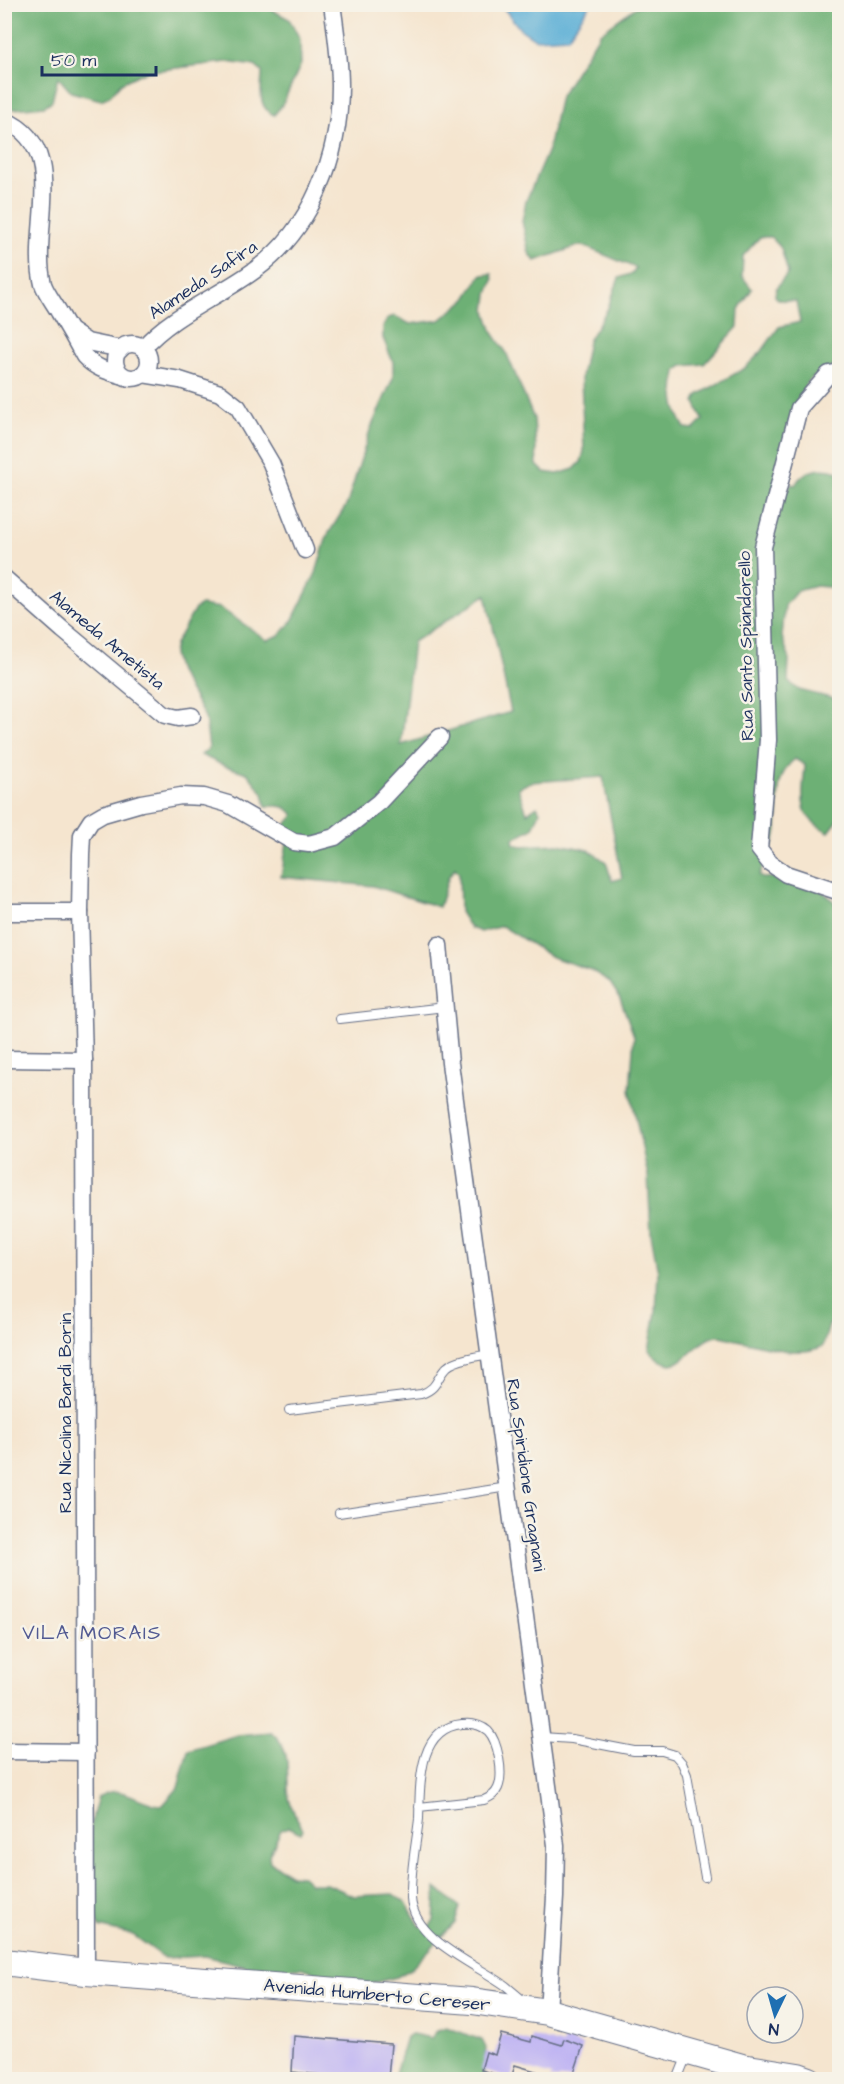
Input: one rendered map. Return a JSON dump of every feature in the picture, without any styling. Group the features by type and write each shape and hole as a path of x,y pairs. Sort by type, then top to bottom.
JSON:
{"main road":[{"name":"Avenida Humberto Cereser","path":"4,1962 86,1972 472,2001 541,2011 742,2067 809,2079"},
{"name":"Avenida Humberto Cereser","path":"742,2067 764,2079"}],"street":[{"name":"Alameda Safira","path":"143,348 177,320 256,270 284,246 307,215 324,174 337,130 340,87 332,4"},
{"path":"4,120 19,126 36,147 45,178 40,270 44,287 84,356 93,366 105,371 121,375 133,378 143,374 147,369 149,358 143,348 132,344 121,349 115,359 121,375"},
{"path":"71,332 87,342 121,349"},
{"name":"Rua Santo Spiandorello","path":"840,372 829,374 799,408 763,547 768,740 759,849 770,863 786,874 840,892"},
{"path":"143,374 180,380 220,393 238,406 271,464 305,550"},
{"name":"Alameda Ametista","path":"4,578 165,715 192,716"},
{"name":"Rua Nicolina Bardi Borin","path":"86,1972 84,1059 80,912 82,835 91,821 103,814 141,803 181,796 204,797 228,804 294,842 309,844 335,837 379,802 440,737"},
{"path":"4,912 80,912"},
{"name":"Rua Spiridione Gragnani","path":"439,945 450,1064 556,1845 555,1897 541,2011"},
{"path":"4,1059 84,1059"},
{"path":"4,1751 86,1752"}],"lane":[{"path":"340,1019 445,1007"},
{"path":"289,1410 421,1394 434,1387 445,1368 450,1364 490,1355"},
{"path":"339,1513 508,1487"},
{"path":"419,1807 475,1801 493,1796 498,1788 500,1774 497,1748 490,1733 482,1727 458,1724 447,1728 436,1737 425,1756 421,1772 411,1900 415,1917 428,1933 541,2011"},
{"path":"542,1737 572,1739 634,1751 662,1750 675,1755 682,1763 687,1775 705,1877"},
{"path":"677,2079 688,2052"}],"green space":[{"path":"5,4 263,5 289,19 300,39 301,64 282,105 274,115 268,112 262,102 262,72 255,66 227,62 144,72 121,83 110,96 101,100 71,92 58,77 52,101 44,106 5,110"},
{"path":"647,4 839,5 839,364 811,379 799,399 781,488 789,489 791,484 795,485 803,475 814,470 839,472 839,588 816,586 797,591 785,605 782,637 789,657 788,681 799,690 839,700 839,754 836,759 839,767 839,819 829,832 811,820 806,812 803,796 805,765 795,759 787,766 780,784 776,835 759,875 762,878 788,877 805,882 825,893 839,909 840,1318 829,1325 823,1346 813,1350 780,1350 719,1336 700,1344 678,1362 669,1364 660,1360 649,1350 656,1312 658,1272 651,1234 648,1176 630,1090 634,1036 620,998 609,981 591,970 552,957 502,926 481,932 470,928 460,912 459,873 455,868 449,876 439,907 373,886 281,877 287,843 284,827 294,815 282,807 266,807 263,793 247,773 201,755 209,748 205,717 177,669 173,654 175,644 195,609 201,605 220,608 267,640 280,635 292,621 316,573 327,536 347,504 370,430 393,378 393,362 383,338 383,327 388,318 395,316 410,324 440,320 466,299 481,275 492,274 493,280 486,311 493,333 506,352 534,419 537,465 544,472 558,474 574,469 581,462 584,451 581,377 588,341 607,310 619,278 633,273 636,268 581,245 535,261 529,253 522,221 526,201 548,150 560,96 600,33 636,7","holes":["760,237 771,237 781,248 788,273 776,288 775,296 779,300 796,301 800,322 779,327 762,351 745,368 698,395 695,402 703,420 694,429 685,428 674,400 676,371 683,366 704,364 738,327 739,309 752,289 742,276 743,256","486,595 511,712 401,745 413,642","603,777 622,878 612,881 606,862 589,850 558,844 522,846 514,844 513,839 533,828 540,812 537,806 527,813 518,788 531,782"]},
{"path":"271,1732 278,1739 286,1754 289,1798 303,1829 301,1833 289,1827 281,1830 269,1855 270,1862 291,1875 302,1876 311,1884 327,1884 354,1896 393,1894 407,1904 420,1926 428,1928 434,1920 436,1888 460,1907 455,1923 411,1969 397,1977 349,1989 322,1974 302,1968 250,1967 205,1956 165,1958 133,1935 99,1927 90,1897 88,1880 91,1828 98,1797 107,1793 123,1792 146,1802 163,1805 178,1788 188,1750 237,1735"},
{"path":"446,2027 482,2040 486,2048 483,2079 393,2080 406,2037 412,2034 431,2038 438,2030"}],"water":[{"path":"501,5 590,5 568,37 535,39 520,29"}],"building":[{"path":"501,2034 531,2042 532,2036 562,2045 564,2039 583,2046 572,2079 550,2079 552,2076 515,2065 511,2079 481,2070 486,2052 495,2055"},
{"path":"294,2036 391,2044 388,2079 321,2079 321,2075 292,2072"}],"district":[{"name":"VILA MORAIS","path":"92,1633"}]}
